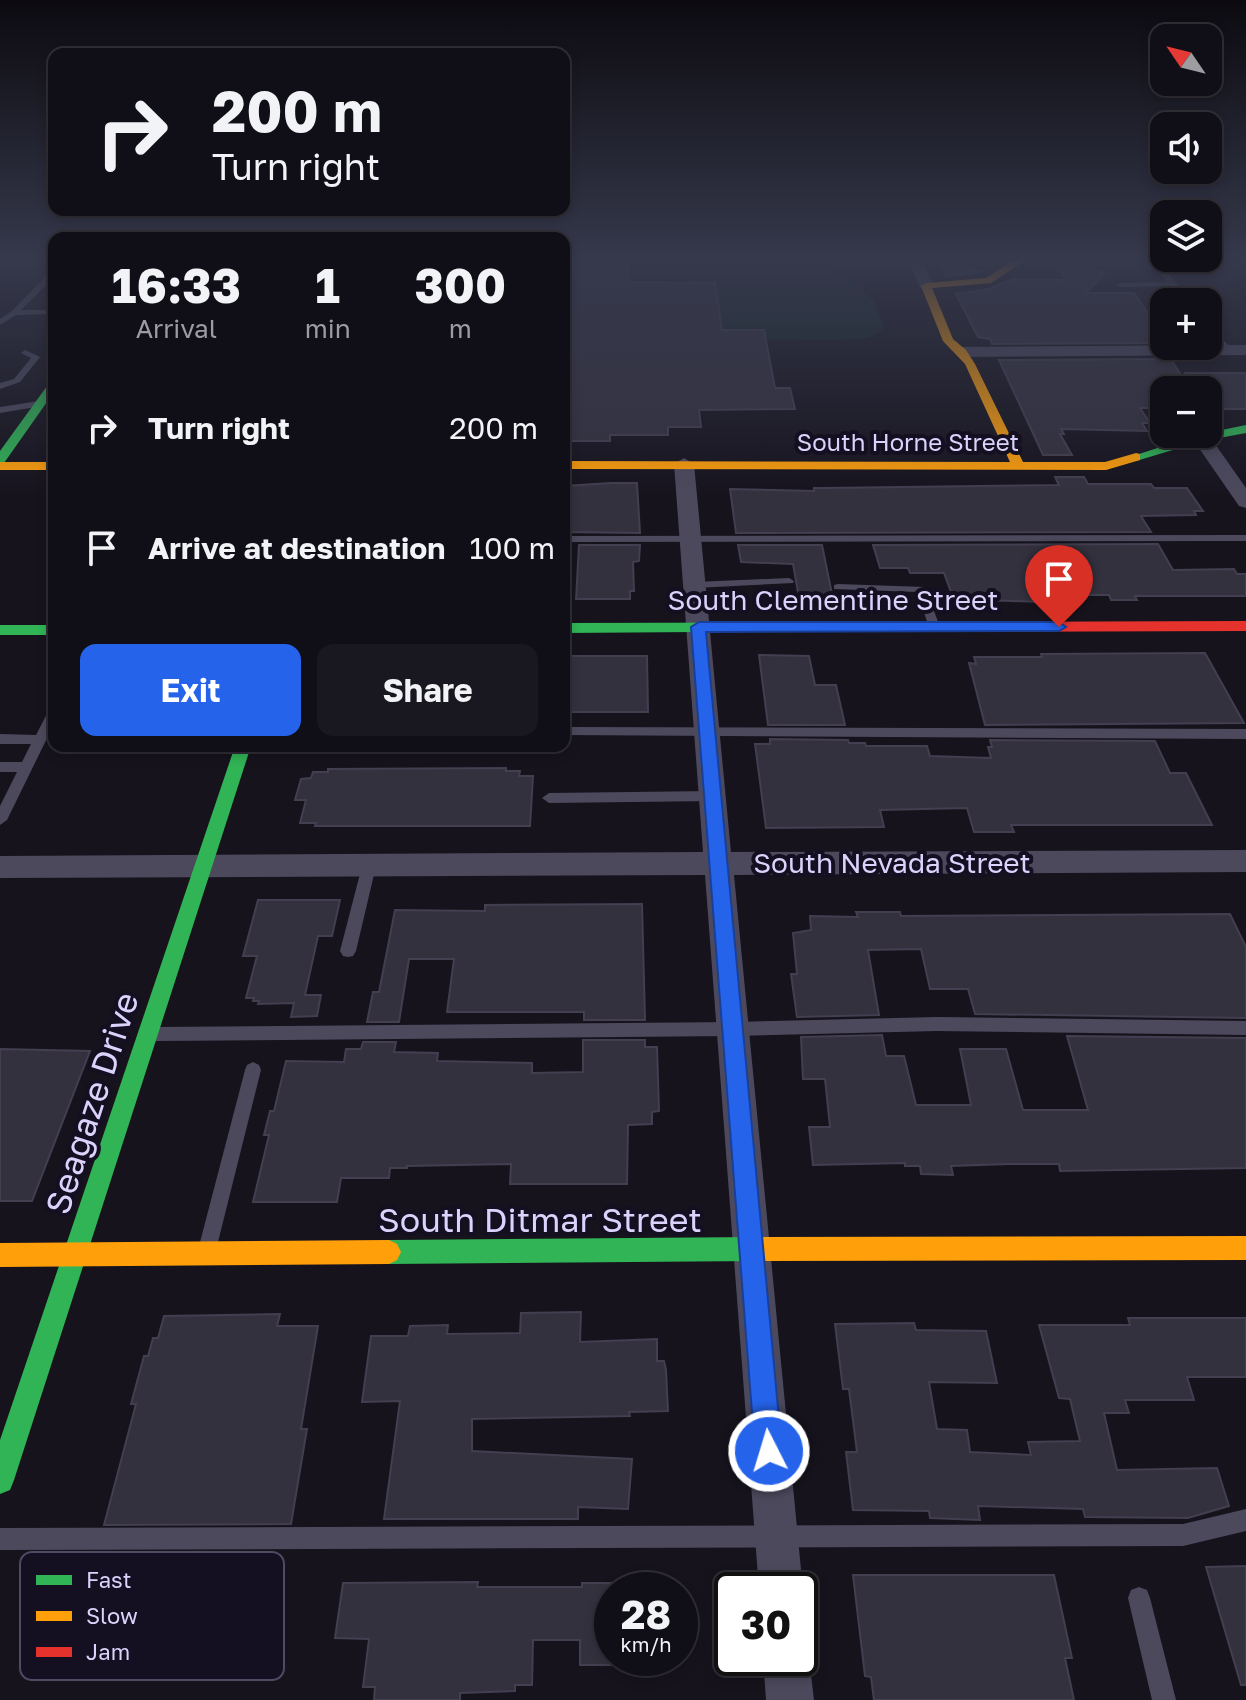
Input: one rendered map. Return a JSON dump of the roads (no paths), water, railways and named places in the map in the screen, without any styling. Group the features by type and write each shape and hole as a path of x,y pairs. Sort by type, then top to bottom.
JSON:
{"street":[{"path":"947,339 962,352 1018,465"},
{"path":"962,352 1237,350"},
{"path":"0,460 48,392"},
{"name":"South Horne Street","path":"1222,434 1246,429"},
{"name":"South Horne Street","path":"570,465 1106,466 1167,448"},
{"path":"1208,448 1244,496"},
{"path":"4,474 28,458 48,464"},
{"path":"684,464 779,1572"},
{"name":"South Clementine Street","path":"570,628 1246,626"},
{"path":"0,630 48,630"},
{"name":"Seagaze Drive","path":"0,1480 241,752"},
{"name":"South Nevada Street","path":"0,867 1246,861"},
{"name":"South Ditmar Street","path":"0,1255 1246,1248"},
{"path":"788,1676 790,1700"}],"lane":[{"path":"0,386 19,380 36,357 25,353"},
{"path":"0,410 39,404"},
{"path":"570,539 692,536 1246,538"},
{"path":"695,585 789,581"},
{"path":"838,587 921,589 934,627"},
{"path":"0,820 48,723"},
{"path":"570,731 1246,734"},
{"path":"0,739 40,740"},
{"path":"0,767 25,767"},
{"path":"549,798 714,796"},
{"path":"348,951 369,866"},
{"path":"148,1034 734,1029 937,1024 1246,1028"},
{"path":"206,1254 253,1070"},
{"path":"0,1539 1183,1535 1246,1520"},
{"path":"1139,1598 1164,1700"}]}
